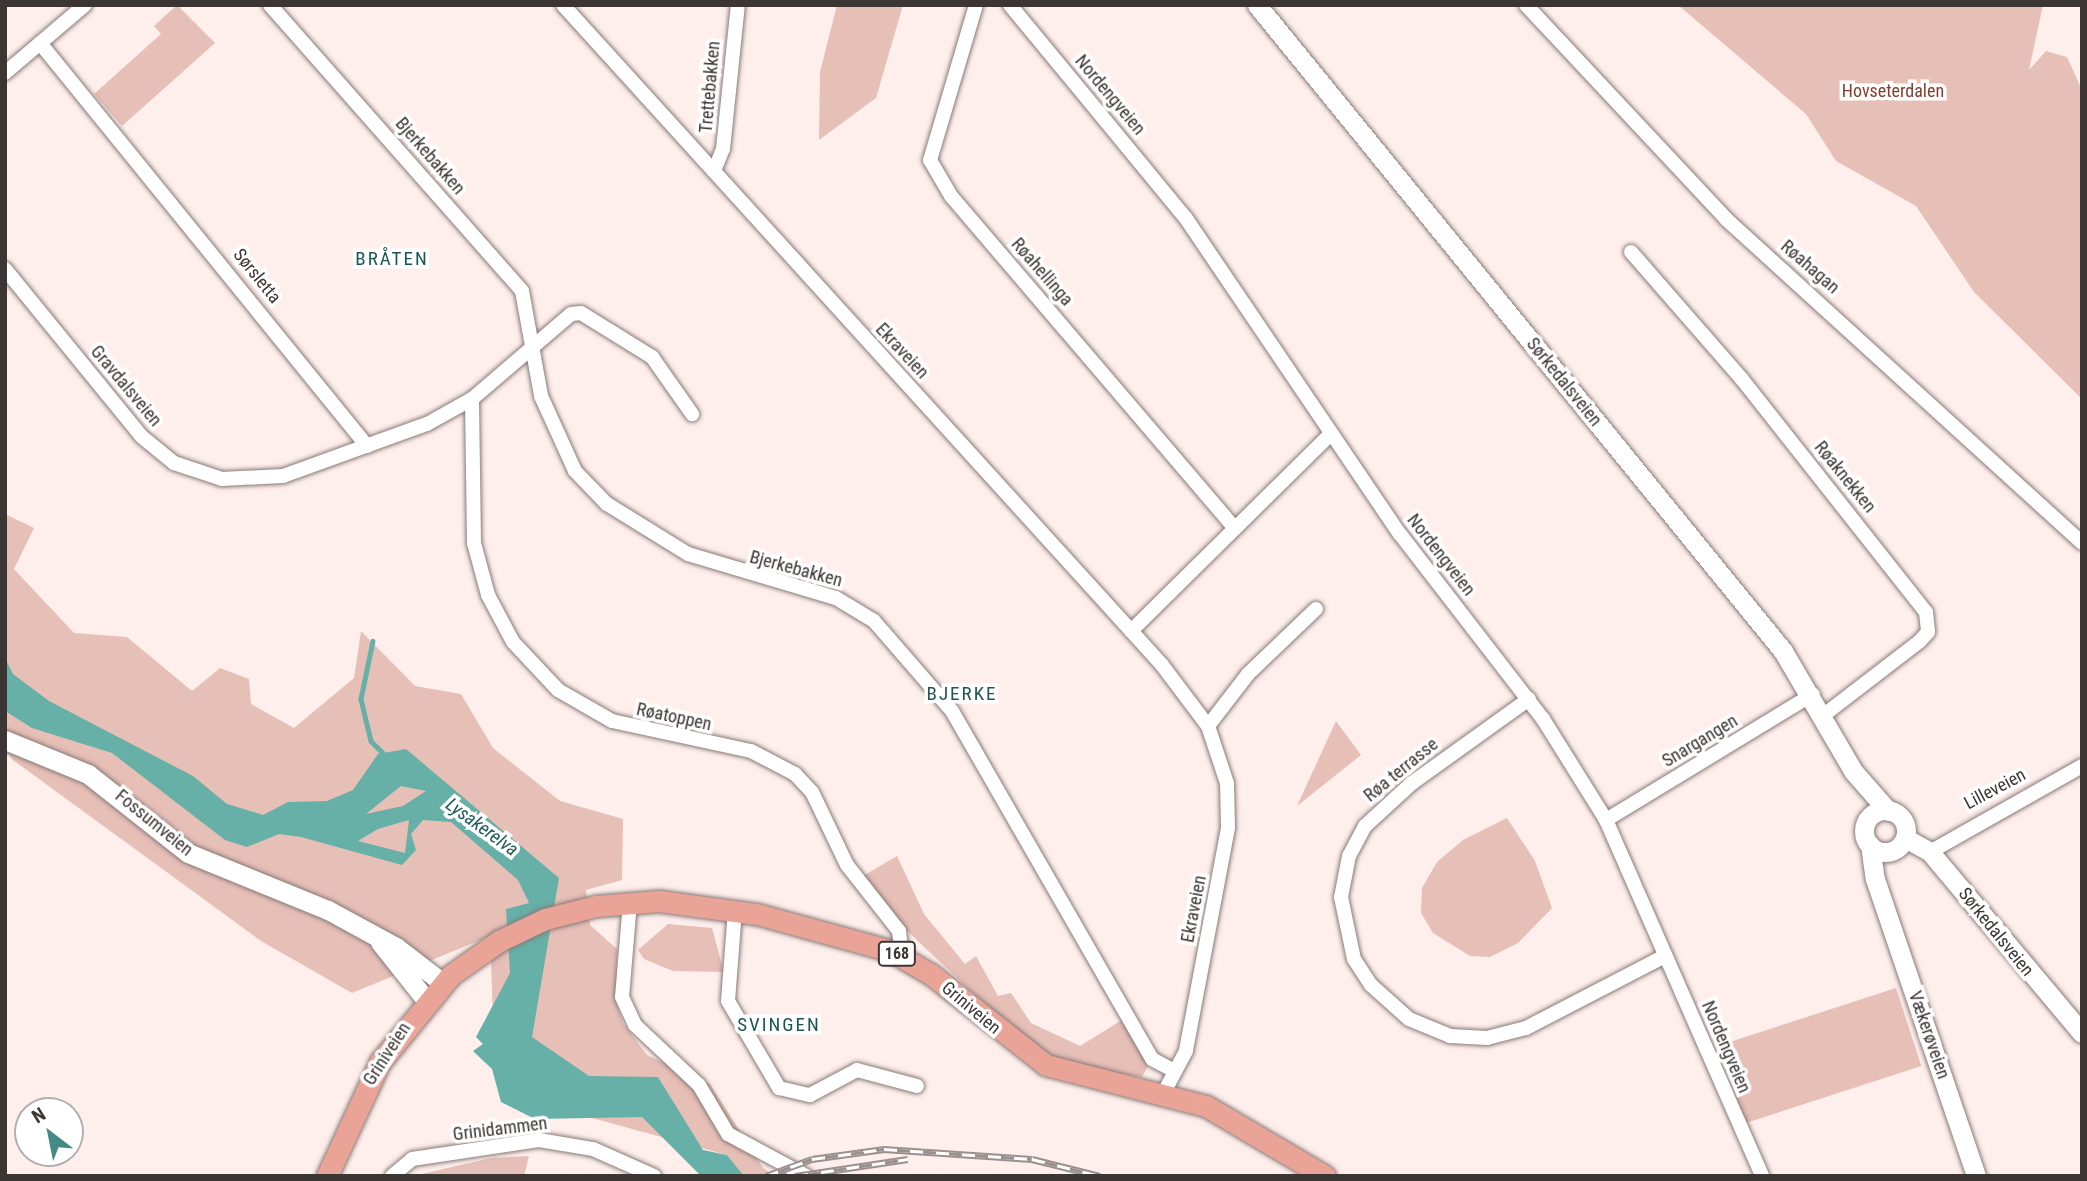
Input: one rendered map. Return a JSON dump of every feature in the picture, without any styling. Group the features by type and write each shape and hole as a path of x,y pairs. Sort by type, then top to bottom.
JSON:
{"main road":[{"name":"Sørkedalsveien","path":"1257,5 1812,694 1853,771 1867,820 1870,845"},
{"name":"Fossumveien","path":"5,740 110,787 215,869 328,911 443,983"},
{"name":"Sørkedalsveien","path":"1853,771 1888,811 1901,818 1898,844 1930,852 2082,1033"},
{"path":"1867,820 1888,811"},
{"path":"1870,845 1898,844 1883,893"},
{"name":"Vækerøveien","path":"1870,845 1883,893 1976,1176"},
{"name":"Griniveien","path":"327,1176 366,1087 426,1000 443,983 478,954 545,919 597,906 630,902 735,910 902,957 1046,1065 1164,1094 1234,1119 1325,1176"},
{"name":"Fossumveien","path":"379,941 426,1000"}],"street":[{"path":"5,73 85,5"},
{"name":"Bjerkebakken","path":"270,5 515,281 525,301 531,346 561,448 607,504 688,554 851,605 903,653 982,759 1152,1059 1171,1069"},
{"name":"Ekraveien","path":"564,5 1131,631 1208,726 1227,783 1228,828 1186,1051 1171,1069 1164,1094"},
{"name":"Trettebakken","path":"714,171 723,149 738,5"},
{"name":"Røahellinga","path":"976,5 930,160 951,196 1235,528"},
{"name":"Nordengveien","path":"1010,5 1185,218 1331,435 1529,699 1606,820 1762,1176"},
{"name":"Røahagan","path":"1526,5 1727,219 2082,543"},
{"name":"Sørsletta","path":"40,43 367,446"},
{"name":"Røaknekken","path":"1631,252 1749,388 1926,611 1928,632 1920,641 1824,715"},
{"name":"Gravdalsveien","path":"5,269 141,436 181,466 222,479 262,480 367,446"},
{"path":"367,446 472,398 557,320 581,313 652,357 692,414"},
{"name":"Røatoppen","path":"472,398 474,544 488,595 513,642 558,690 612,721 783,764 812,792 846,865 899,931 902,957"},
{"path":"1131,631 1331,435"},
{"path":"1208,726 1248,674 1316,609"},
{"name":"Snargangen","path":"1606,820 1812,694"},
{"name":"Røa terrasse","path":"1529,699 1405,789 1365,826 1349,856 1341,897 1354,959 1371,985 1409,1019 1450,1036 1487,1038 1526,1028 1665,957"},
{"name":"Lilleveien","path":"1930,852 2082,766"},
{"path":"630,902 622,997 635,1025 699,1085 728,1134 806,1176"},
{"path":"735,910 728,1001 779,1088 810,1095 857,1070 917,1086"},
{"name":"Grinidammen","path":"392,1176 412,1159 539,1140 565,1141 616,1169 654,1176"}],"green space":[{"path":"177,5 215,43 122,126 94,94 161,34 154,26"},
{"path":"837,5 903,5 876,98 819,140 820,72"},
{"name":"Hovseterdalen","path":"1678,5 2043,5 2029,70 2046,51 2067,57 2082,90 2082,399 1974,292 1916,206 1836,161 1806,114"},
{"path":"5,514 34,528 14,569 74,633 127,637 192,691 220,668 249,679 251,704 294,728 354,678 361,631 415,686 461,694 493,748 560,801 623,819 622,880 586,890 590,925 617,949 616,1001 623,1023 647,1055 710,1084 763,1168 775,1176 744,1176 727,1155 530,1101 494,1043 490,936 352,993 261,941 13,760 5,750"},
{"path":"1336,721 1361,755 1297,806"},
{"path":"1507,818 1535,861 1552,908 1518,943 1490,957 1470,956 1433,933 1421,913 1422,888 1437,862 1463,840"},
{"path":"897,856 924,914 965,964 976,956 998,996 1011,993 1031,1023 1080,1046 1122,1020 1148,1066 1142,1077 1068,1065 1027,1040 969,989 905,929 863,876"},
{"path":"668,924 712,928 724,972 673,971 644,959 638,950"},
{"path":"1896,988 1921,1066 1743,1124 1718,1046"},
{"path":"529,1156 524,1176 413,1176 491,1158"}],"water":[{"name":"Lysakerelva","path":"5,658 13,674 49,701 193,776 227,804 263,815 288,802 327,801 353,790 378,754 406,749 559,878 532,1037 589,1076 658,1077 703,1150 727,1155 744,1176 701,1176 642,1117 535,1119 501,1102 492,1069 473,1051 483,1044 476,1037 510,973 506,909 529,903 518,880 451,822 423,820 411,834 416,850 402,865 301,837 279,834 247,847 225,840 112,753 32,728 5,711","holes":["401,786 426,791 403,806 366,814","409,820 405,853 358,841 378,829"]}],"waterway":[{"path":"373,641 361,699 371,741 387,757"}],"railway":[{"path":"766,1176 812,1159 884,1149 1032,1159 1100,1176"},
{"path":"795,1176 908,1159"}],"district":[{"name":"BRÅTEN","path":"392,259"},
{"name":"BJERKE","path":"962,694"},
{"name":"SVINGEN","path":"779,1025"}]}
